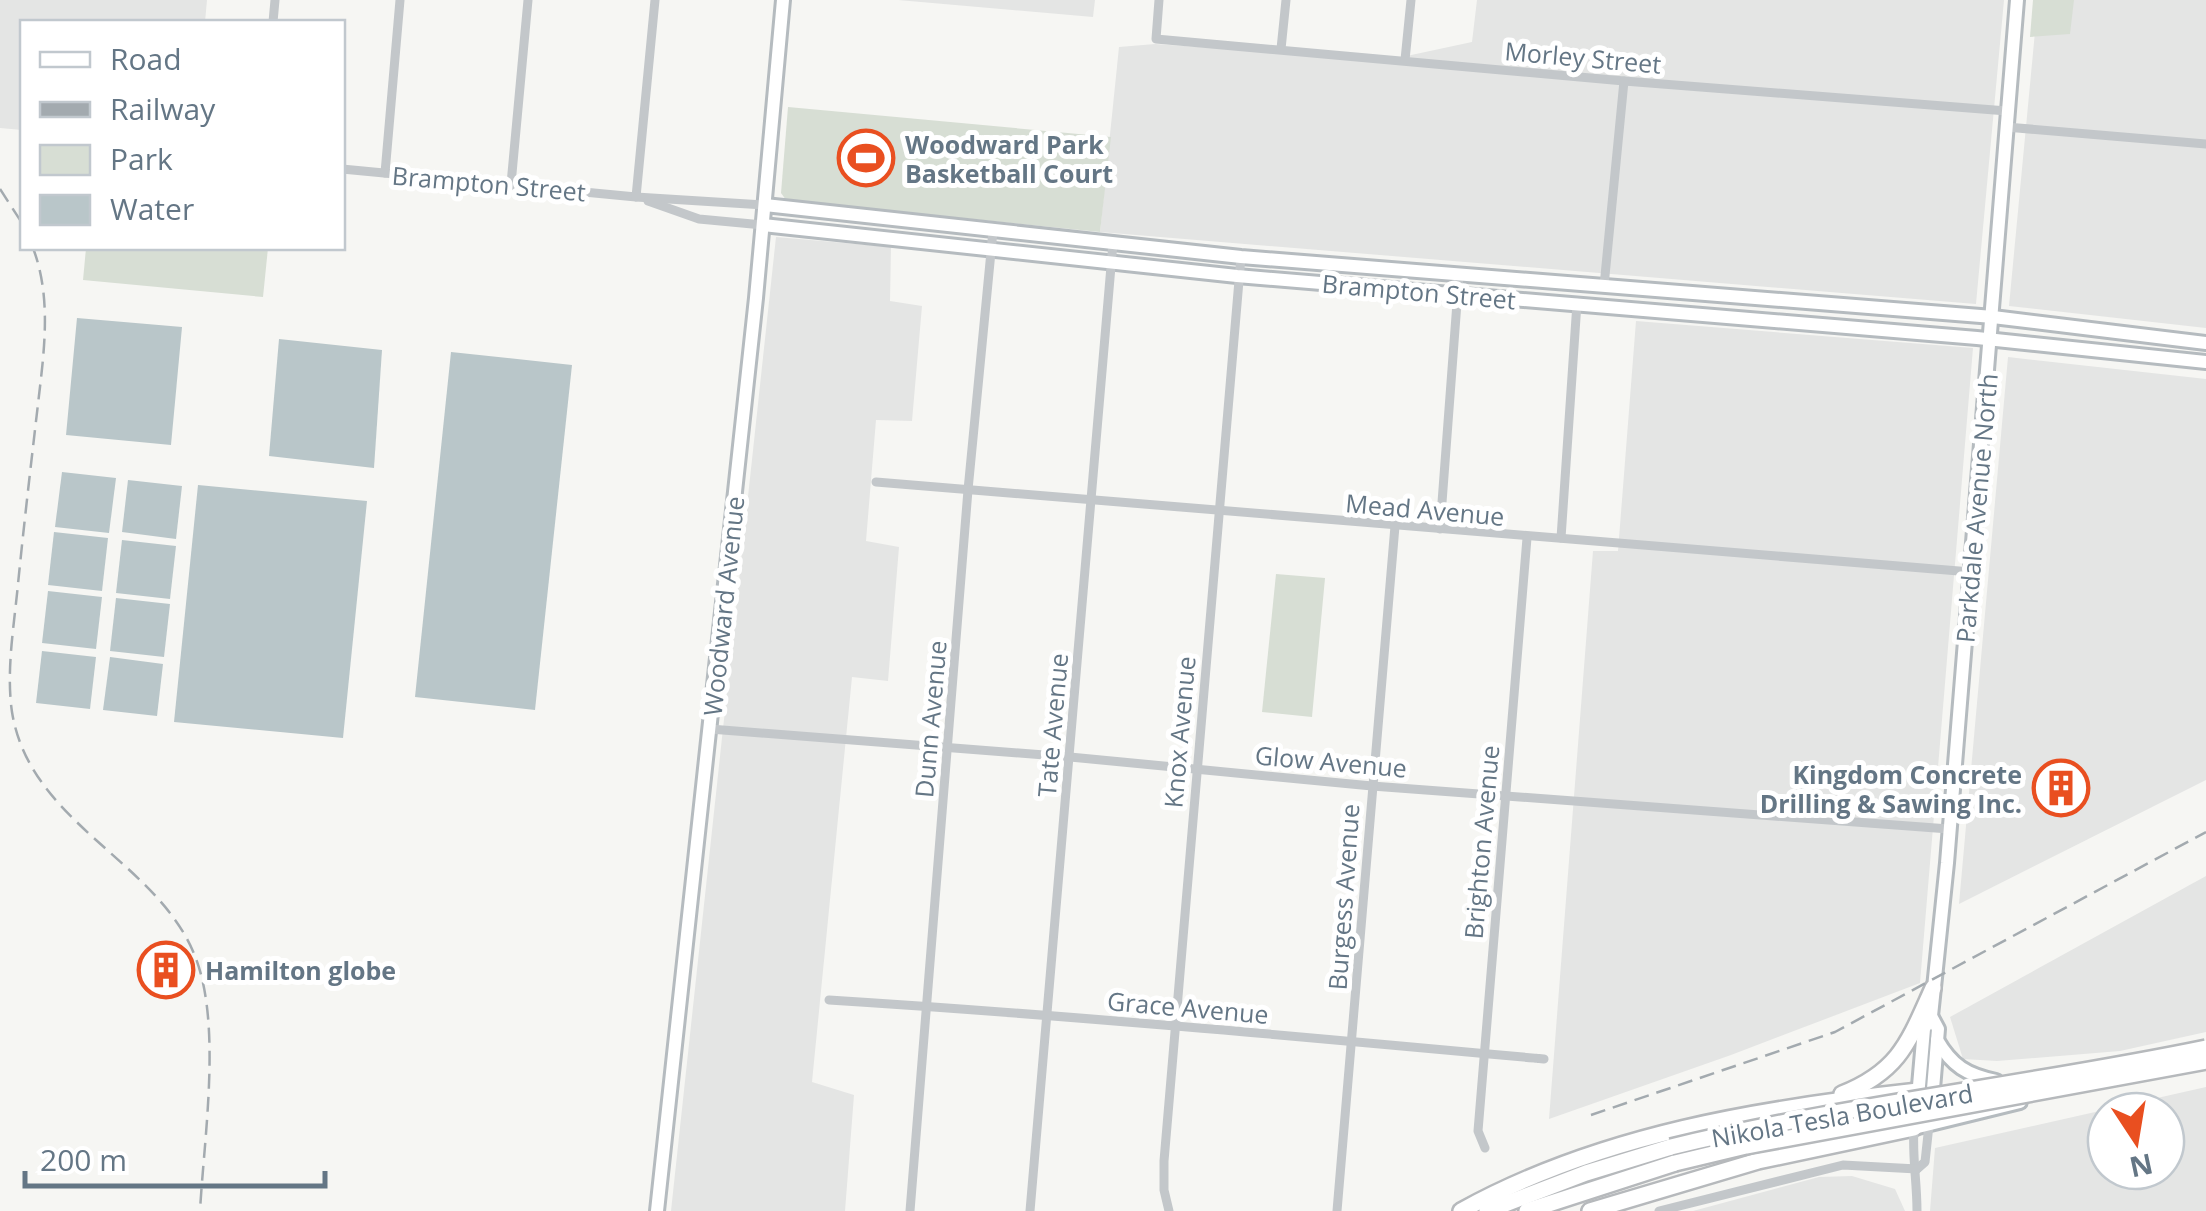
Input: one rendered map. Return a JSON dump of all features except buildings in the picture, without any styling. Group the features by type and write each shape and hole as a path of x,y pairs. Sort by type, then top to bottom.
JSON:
{"highway":[{"path":"1812,1104 1872,1082 1888,1069 1916,1026 1933,988"},
{"name":"Nikola Tesla Boulevard","path":"1528,1211 1750,1128 2206,1050"},
{"name":"Nikola Tesla Boulevard","path":"1487,1211 1520,1196 1673,1155 1746,1146 2206,1061"},
{"path":"1461,1211 1554,1167 1673,1130 1812,1104 1926,1090 1924,1108 1840,1143"},
{"path":"1590,1211 1758,1161 1922,1127"}],"main road":[{"name":"Woodward Avenue","path":"657,1211 783,0"},
{"name":"Parkdale Avenue North","path":"1926,1090 1924,1029 1931,1016 1949,829 2017,0"},
{"name":"Brampton Street","path":"764,205 1460,276 1993,316 2200,342"},
{"name":"Brampton Street","path":"762,225 1237,276 1578,302 2202,362"},
{"path":"2200,342 2202,362"},
{"name":"Parkdale Avenue North","path":"1926,1090 1938,1030 1931,1016"},
{"path":"1937,1040 1946,1056 1964,1072 1996,1082"},
{"path":"2050,1075 1924,1108 1922,1127 2054,1094 2087,1077 2206,1050"},
{"path":"1926,1090 2050,1075 2087,1077"}],"street":[{"path":"384,173 400,0"},
{"path":"511,184 528,0"},
{"path":"636,197 655,0"},
{"name":"Morley Street","path":"1160,0 1156,39 2007,111"},
{"path":"1282,49 1286,0"},
{"path":"1405,60 1411,0"},
{"path":"1604,286 1624,81"},
{"path":"2006,128 2206,144"},
{"name":"Brampton Street","path":"345,169 764,205"},
{"name":"Brampton Street","path":"636,197 699,218 762,225"},
{"name":"Dunn Avenue","path":"910,1211 968,490 993,231"},
{"name":"Tate Avenue","path":"1030,1211 1113,243"},
{"name":"Knox Avenue","path":"1169,1211 1164,1161 1240,256"},
{"path":"1440,530 1460,276"},
{"path":"1560,538 1578,302"},
{"name":"Mead Avenue","path":"876,482 1972,572"},
{"name":"Burgess Avenue","path":"1337,1211 1395,526"},
{"name":"Brighton Avenue","path":"1485,1148 1478,1131 1527,538"},
{"name":"Glow Avenue","path":"710,728 1372,786 1949,829"},
{"name":"Grace Avenue","path":"828,1000 1047,1014 1544,1059"},
{"path":"1916,1211 1918,1169 1912,1160 1922,1127"},
{"path":"1660,1211 1844,1165 1918,1169"}],"shaded area":[{"path":"0,0 207,0 205,20 20,20 20,130 0,128"},
{"path":"898,0 1095,0 1093,17"},
{"path":"1477,0 2004,0 1976,304 1100,232 1119,47 1155,44 1388,60 1472,42"},
{"path":"2038,0 2206,0 2206,328 2009,306"},
{"path":"776,237 891,247 890,301 922,306 912,421 876,420 866,541 899,547 888,681 852,677 812,1082 854,1095 845,1211 671,1211"},
{"path":"1636,321 1973,348 1920,983 1549,1119 1593,551 1618,551"},
{"path":"2008,357 2206,379 2206,780 1959,904"},
{"path":"2206,876 2206,1032 2120,1051 1997,1061 1963,1059 1950,1017"},
{"path":"2206,1087 2206,1211 1930,1211 1935,1148 2086,1114 2086,1191 2186,1191 2186,1092"},
{"path":"1852,1176 1895,1189 1905,1211 1693,1211 1819,1177"}],"green space":[{"path":"2033,0 2074,0 2070,34 2030,37"},
{"path":"788,107 1111,137 1100,232 786,200 781,193"},
{"path":"86,250 268,250 263,297 83,280"},
{"path":"1276,574 1325,578 1312,717 1262,712"}],"water":[{"path":"77,318 182,327 171,445 66,435"},
{"path":"279,339 382,350 374,468 269,456"},
{"path":"451,352 572,365 535,710 415,697"},
{"path":"62,472 116,478 109,533 55,527"},
{"path":"128,480 182,486 176,539 122,532"},
{"path":"198,485 367,501 343,738 174,722"},
{"path":"54,532 108,538 102,591 48,585"},
{"path":"122,540 176,546 170,599 116,593"},
{"path":"48,591 102,597 96,649 42,643"},
{"path":"116,598 170,604 164,657 110,651"},
{"path":"42,651 96,657 90,709 36,703"},
{"path":"110,657 163,664 157,716 103,710"}],"railway":[{"path":"0,189 20,220"},
{"path":"34,250 43,286 44,345 11,648 12,712 23,751 43,784 68,813 153,893 177,923 195,956 203,983 210,1047 200,1211"},
{"path":"1591,1115 1835,1032 2206,832"}],"place":[{"name":"Woodward Park Basketball Court","path":"866,158"},
{"name":"Kingdom Concrete Drilling & Sawing Inc.","path":"2061,788"},
{"name":"Hamilton globe","path":"166,970"}]}
